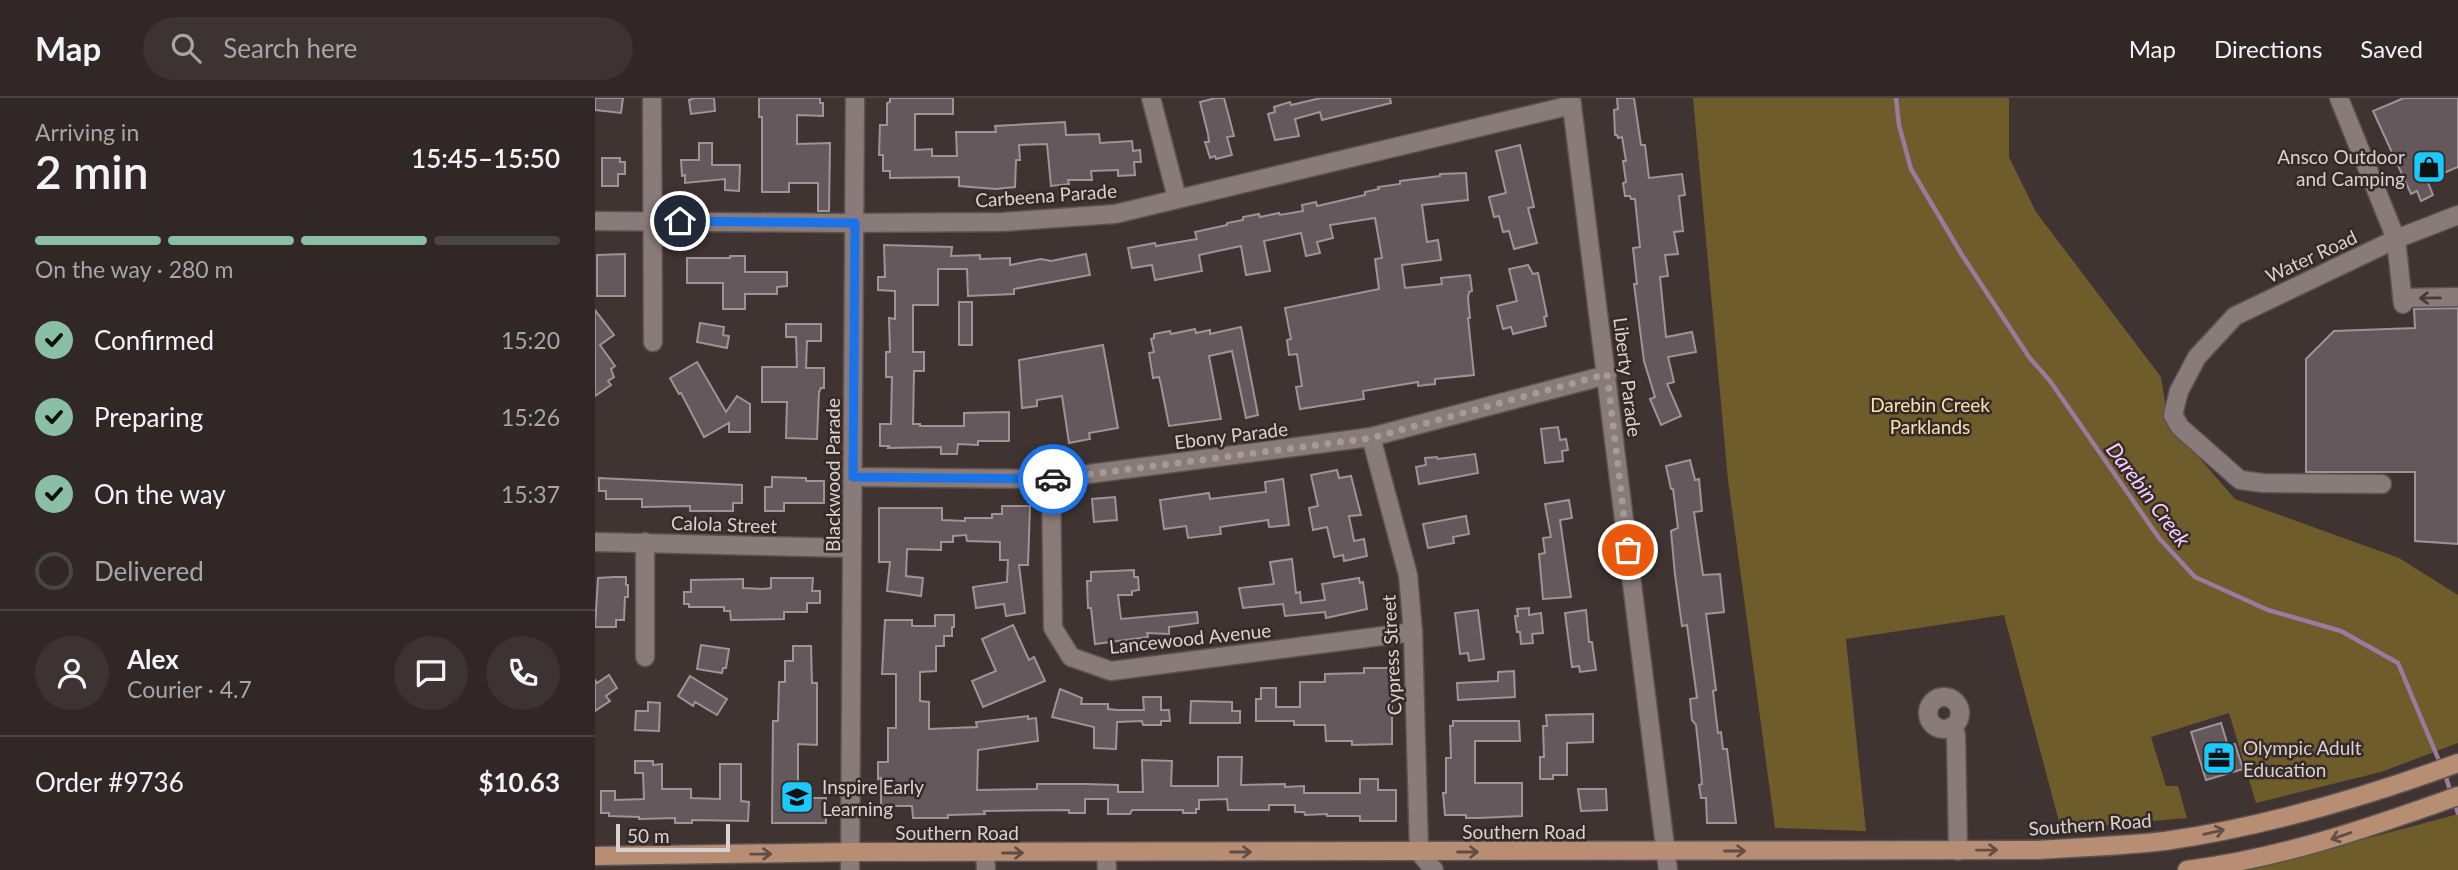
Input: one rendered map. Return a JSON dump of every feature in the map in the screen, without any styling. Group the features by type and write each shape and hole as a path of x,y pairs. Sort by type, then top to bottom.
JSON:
{"main road":[{"name":"Southern Road","path":"595,856 985,862 1419,852 2037,850 2163,841 2203,834 2395,786 2451,765"},
{"path":"2187,870 2318,844 2456,797"}],"street":[{"path":"652,98 653,342"},
{"name":"Blackwood Parade","path":"850,861 855,98"},
{"path":"1151,98 1177,198"},
{"path":"2339,98 2396,240 2402,301 2458,297"},
{"name":"Carbeena Parade","path":"595,221 1002,222 1115,214 1571,101"},
{"name":"Liberty Parade","path":"1571,101 1668,870"},
{"name":"Water Road","path":"2382,484 2263,484 2240,480 2180,427 2173,415 2179,391 2197,357 2235,316 2396,240 2458,215"},
{"name":"Ebony Parade","path":"853,477 1051,479 1371,438 1607,374"},
{"name":"Cypress Street","path":"1371,438 1408,575 1413,632 1419,852"},
{"name":"Lancewood Avenue","path":"1051,479 1053,628 1071,657 1111,671 1413,632"},
{"name":"Calola Street","path":"595,542 852,548"},
{"path":"645,542 645,657"},
{"path":"1953,726 1956,735 1958,850"},
{"path":"1419,852 1434,870"}],"green space":[{"name":"Darebin Creek Parklands","path":"1693,98 2009,98 2009,157 2036,212 2161,377 2168,422 2235,499 2399,558 2458,595 2458,743 2381,772 2256,803 2229,713 2151,737 2166,786 2178,786 2187,818 2061,829 2004,615 1846,639 1866,831 1775,828 1728,480"},
{"path":"2458,814 2458,870 2224,870 2335,847"}],"building":[{"path":"595,98 623,98 621,113 595,110"},
{"path":"714,98 715,111 691,114 689,100"},
{"path":"759,98 820,98 820,103 823,103 823,116 797,115 797,144 830,143 829,211 818,211 818,183 789,183 789,192 762,192 762,117 759,117"},
{"path":"890,98 953,98 953,114 915,114 915,150 932,149 932,156 957,156 956,132 996,132 995,126 1065,122 1066,135 1099,134 1100,143 1132,141 1133,151 1140,150 1141,162 1134,162 1135,175 1118,176 1118,170 1091,171 1092,180 1068,180 1069,184 1051,186 1047,144 1019,145 1020,160 1016,160 1015,187 996,189 959,186 959,177 890,178 890,171 883,171 883,155 879,155 880,125 887,125 887,103"},
{"path":"1224,98 1234,136 1227,137 1232,155 1216,159 1215,156 1210,158 1205,142 1209,142 1200,102"},
{"path":"1321,98 1390,98 1391,103 1322,120 1320,112 1295,119 1299,136 1275,140 1268,114 1275,112 1274,107"},
{"path":"1617,98 1634,98 1641,145 1645,145 1649,178 1682,174 1685,195 1679,196 1683,231 1674,232 1678,254 1665,255 1668,276 1660,277 1666,337 1692,332 1696,352 1668,357 1674,382 1667,384 1681,416 1661,425 1650,399 1655,397 1644,361 1634,284 1637,284 1633,248 1640,247 1635,199 1625,196 1623,161 1626,161 1622,137 1615,135 1614,110 1618,109"},
{"path":"2404,98 2458,98 2458,167 2427,180 2433,195 2421,201 2417,191 2411,194 2373,111"},
{"path":"699,143 712,143 712,165 740,165 739,191 725,190 725,179 685,183 681,160 699,160"},
{"path":"1520,145 1534,207 1528,208 1537,243 1514,249 1509,231 1503,232 1499,216 1494,217 1489,197 1506,193 1496,151"},
{"path":"602,158 620,158 620,162 625,162 625,174 618,174 618,186 602,186"},
{"path":"1466,173 1468,200 1422,205 1427,242 1438,240 1441,260 1402,265 1405,288 1442,284 1441,278 1470,275 1472,291 1469,292 1468,298 1468,318 1474,375 1435,379 1435,384 1418,386 1418,382 1363,391 1364,399 1300,409 1296,387 1302,386 1297,354 1289,355 1287,340 1291,339 1285,308 1379,289 1375,259 1382,258 1375,218 1330,225 1333,238 1317,242 1320,253 1306,256 1301,233 1264,241 1270,271 1246,275 1241,246 1199,255 1202,271 1155,280 1152,265 1132,268 1128,248 1197,239 1195,232 1243,220 1243,217 1303,211 1302,205 1316,202 1317,206 1365,195 1365,192 1379,189 1378,187 1400,184 1400,181 1440,174"},
{"path":"884,245 952,247 951,256 1010,258 1010,265 1086,254 1090,275 1014,289 1014,294 968,296 967,269 938,269 938,305 913,305 913,352 924,352 924,371 914,371 913,424 964,426 964,413 1009,412 1009,441 978,441 978,445 958,444 957,454 941,454 941,447 880,446 880,424 891,424 892,377 886,377 886,352 890,352 889,318 895,319 895,291 878,290 878,277 885,277"},
{"path":"625,254 625,296 597,296 597,255"},
{"path":"745,256 745,272 787,272 787,286 777,287 777,294 745,294 745,309 723,309 723,283 687,283 687,258"},
{"path":"1528,265 1533,274 1538,273 1547,316 1544,317 1546,326 1513,334 1511,327 1503,329 1497,306 1517,301 1509,269"},
{"path":"959,302 972,302 972,345 959,345"},
{"path":"2458,308 2458,544 2415,541 2415,472 2306,472 2306,359 2334,331 2415,328 2414,309"},
{"path":"595,310 614,335 600,345 615,366 611,369 614,377 608,381 611,385 595,396"},
{"path":"700,323 724,327 723,335 729,336 727,348 697,342"},
{"path":"786,324 821,324 821,341 807,341 806,368 824,368 824,388 819,392 817,439 786,438 787,402 762,402 762,367 797,367 796,337 786,337"},
{"path":"1241,327 1258,415 1246,418 1232,351 1209,356 1221,419 1169,426 1159,377 1153,378 1149,353 1154,352 1151,339 1154,334 1195,329 1196,333 1210,330 1210,334"},
{"path":"1103,345 1118,428 1089,433 1090,439 1069,443 1062,396 1037,400 1037,406 1022,408 1019,360"},
{"path":"697,362 726,412 737,396 750,404 750,432 729,432 729,423 704,437 670,378"},
{"path":"1558,427 1560,440 1566,439 1568,450 1562,451 1563,461 1545,463 1541,429"},
{"path":"1475,454 1478,473 1419,484 1416,467 1426,465 1425,458"},
{"path":"1690,460 1695,480 1699,479 1702,511 1694,512 1703,575 1720,574 1724,612 1706,614 1716,690 1713,691 1718,733 1721,732 1723,749 1727,749 1736,823 1707,823 1706,798 1701,798 1699,785 1702,784 1701,771 1690,699 1697,698 1687,625 1682,626 1675,575 1671,531 1678,528 1673,489 1666,466"},
{"path":"1337,470 1339,478 1351,476 1361,515 1349,516 1354,541 1364,539 1367,556 1344,561 1343,555 1334,557 1327,527 1313,530 1309,508 1318,506 1311,475"},
{"path":"772,477 824,481 824,503 784,503 784,511 765,511 765,487 772,487"},
{"path":"599,478 742,485 742,503 733,503 733,511 690,511 690,506 642,507 642,499 606,499 606,491 599,491"},
{"path":"1283,479 1289,525 1269,527 1268,520 1220,527 1221,534 1188,538 1186,526 1164,529 1160,500 1209,493 1210,499 1266,492 1265,482"},
{"path":"1115,497 1117,520 1094,522 1092,499"},
{"path":"1569,500 1572,518 1560,520 1571,597 1543,599 1539,554 1545,553 1543,538 1551,537 1545,504"},
{"path":"1002,506 1030,506 1028,565 1019,565 1025,613 1006,616 1004,604 976,608 973,587 1007,582 1008,560 1000,560 1000,542 967,541 966,535 953,536 953,542 941,542 941,550 907,549 906,576 923,578 921,596 887,591 890,562 879,562 879,508 942,508 942,520 965,521 965,518 992,518 992,514 1002,514"},
{"path":"1466,516 1469,534 1453,537 1454,543 1428,548 1423,524"},
{"path":"1292,559 1296,593 1300,592 1301,603 1325,600 1322,584 1359,578 1360,583 1363,582 1367,609 1326,618 1325,612 1285,616 1283,604 1243,608 1239,588 1274,584 1270,562"},
{"path":"1134,570 1134,577 1138,577 1139,590 1132,591 1132,595 1118,595 1121,619 1197,612 1198,623 1169,627 1169,634 1147,633 1148,637 1095,644 1091,608 1088,608 1087,581 1091,581 1091,572"},
{"path":"626,577 628,597 625,597 624,620 616,620 616,627 595,627 598,578"},
{"path":"771,578 813,578 812,591 820,591 820,603 807,603 807,612 784,612 784,619 731,620 730,611 724,611 724,607 689,607 689,604 684,604 684,592 691,592 691,580 743,579 743,588 763,589 771,588"},
{"path":"1529,608 1529,615 1541,613 1543,633 1532,634 1533,643 1521,644 1515,616 1518,616 1517,609"},
{"path":"1478,610 1484,659 1469,661 1468,653 1460,654 1455,613"},
{"path":"1586,610 1589,642 1592,642 1596,670 1580,672 1579,666 1572,667 1565,613"},
{"path":"935,615 954,615 954,627 952,636 944,636 944,646 936,646 936,671 920,672 920,701 929,702 929,729 977,727 976,722 1028,716 1028,719 1036,718 1038,741 978,750 977,790 1037,789 1037,784 1087,784 1118,785 1118,792 1143,792 1142,760 1172,761 1171,786 1218,786 1218,757 1242,757 1241,785 1285,784 1285,787 1304,786 1304,793 1360,793 1360,779 1378,779 1378,790 1396,790 1396,821 1360,821 1360,816 1305,815 1304,812 1295,812 1295,805 1269,805 1269,810 1228,810 1227,799 1199,800 1196,813 1183,813 1183,810 1132,810 1130,814 1108,814 1108,799 1085,799 1085,813 1069,813 1069,810 984,811 985,814 948,815 948,818 913,818 912,806 881,806 878,762 888,762 888,728 896,728 896,674 882,674 885,620 912,620 912,626 935,626"},
{"path":"1013,625 1029,660 1034,657 1045,681 983,707 972,681 996,671 982,639"},
{"path":"701,645 729,649 726,668 723,668 722,673 697,669"},
{"path":"793,646 811,646 812,683 817,683 817,745 798,744 798,798 826,798 826,823 772,823 773,721 778,721 779,682 785,682 785,661 793,661"},
{"path":"1364,668 1392,668 1392,744 1352,745 1352,741 1326,741 1325,725 1294,725 1294,721 1256,721 1256,699 1261,699 1261,688 1276,688 1276,707 1300,707 1300,682 1325,682 1325,674 1364,673"},
{"path":"1514,671 1515,697 1458,700 1457,683 1498,681 1498,672"},
{"path":"609,675 617,688 606,696 610,701 595,711 595,680 597,683"},
{"path":"690,676 727,699 717,715 695,702 693,706 678,696"},
{"path":"1060,689 1082,698 1081,704 1108,704 1108,709 1117,710 1144,710 1143,697 1161,697 1161,710 1169,710 1170,721 1161,721 1161,725 1143,725 1142,721 1117,722 1116,749 1094,748 1094,727 1052,717"},
{"path":"1191,701 1232,702 1232,711 1240,711 1240,723 1190,723"},
{"path":"648,702 660,703 659,731 635,730 636,711 648,711"},
{"path":"1593,714 1593,742 1567,743 1567,775 1540,779 1546,715"},
{"path":"1453,721 1519,721 1520,741 1475,741 1475,783 1522,783 1522,816 1466,818 1466,815 1445,815 1443,793 1446,793 1446,758 1451,758 1450,726 1453,726"},
{"name":"Olympic Adult Education","path":"2221,723 2228,746 2235,744 2243,769 2206,780 2191,732"},
{"path":"635,761 662,764 662,789 691,789 691,798 720,799 720,764 741,764 741,801 749,802 748,821 692,820 692,823 675,823 675,818 639,819 601,813 601,791 615,791 615,800 644,799 643,773 635,773"},
{"path":"1578,789 1606,789 1607,810 1581,811"}],"waterway":[{"name":"Darebin Creek","path":"1896,98 1899,125 1911,169 1962,255 2029,357 2050,381 2159,538 2195,577 2268,610 2341,631 2398,663 2440,763"},
{"name":"Darebin Creek","path":"2444,771 2451,793"},
{"name":"Darebin Creek","path":"2454,801 2458,813"}],"way so far":[{"path":"1053,479 1371,438 1607,374 1628,550"}],"place":[{"name":"Ansco Outdoor and Camping","path":"2429,167"},
{"name":"Olympic Adult Education","path":"2219,758"},
{"name":"Inspire Early Learning","path":"797,797"}],"route":[{"path":"680,221 855,223 853,477 1053,479"}]}
